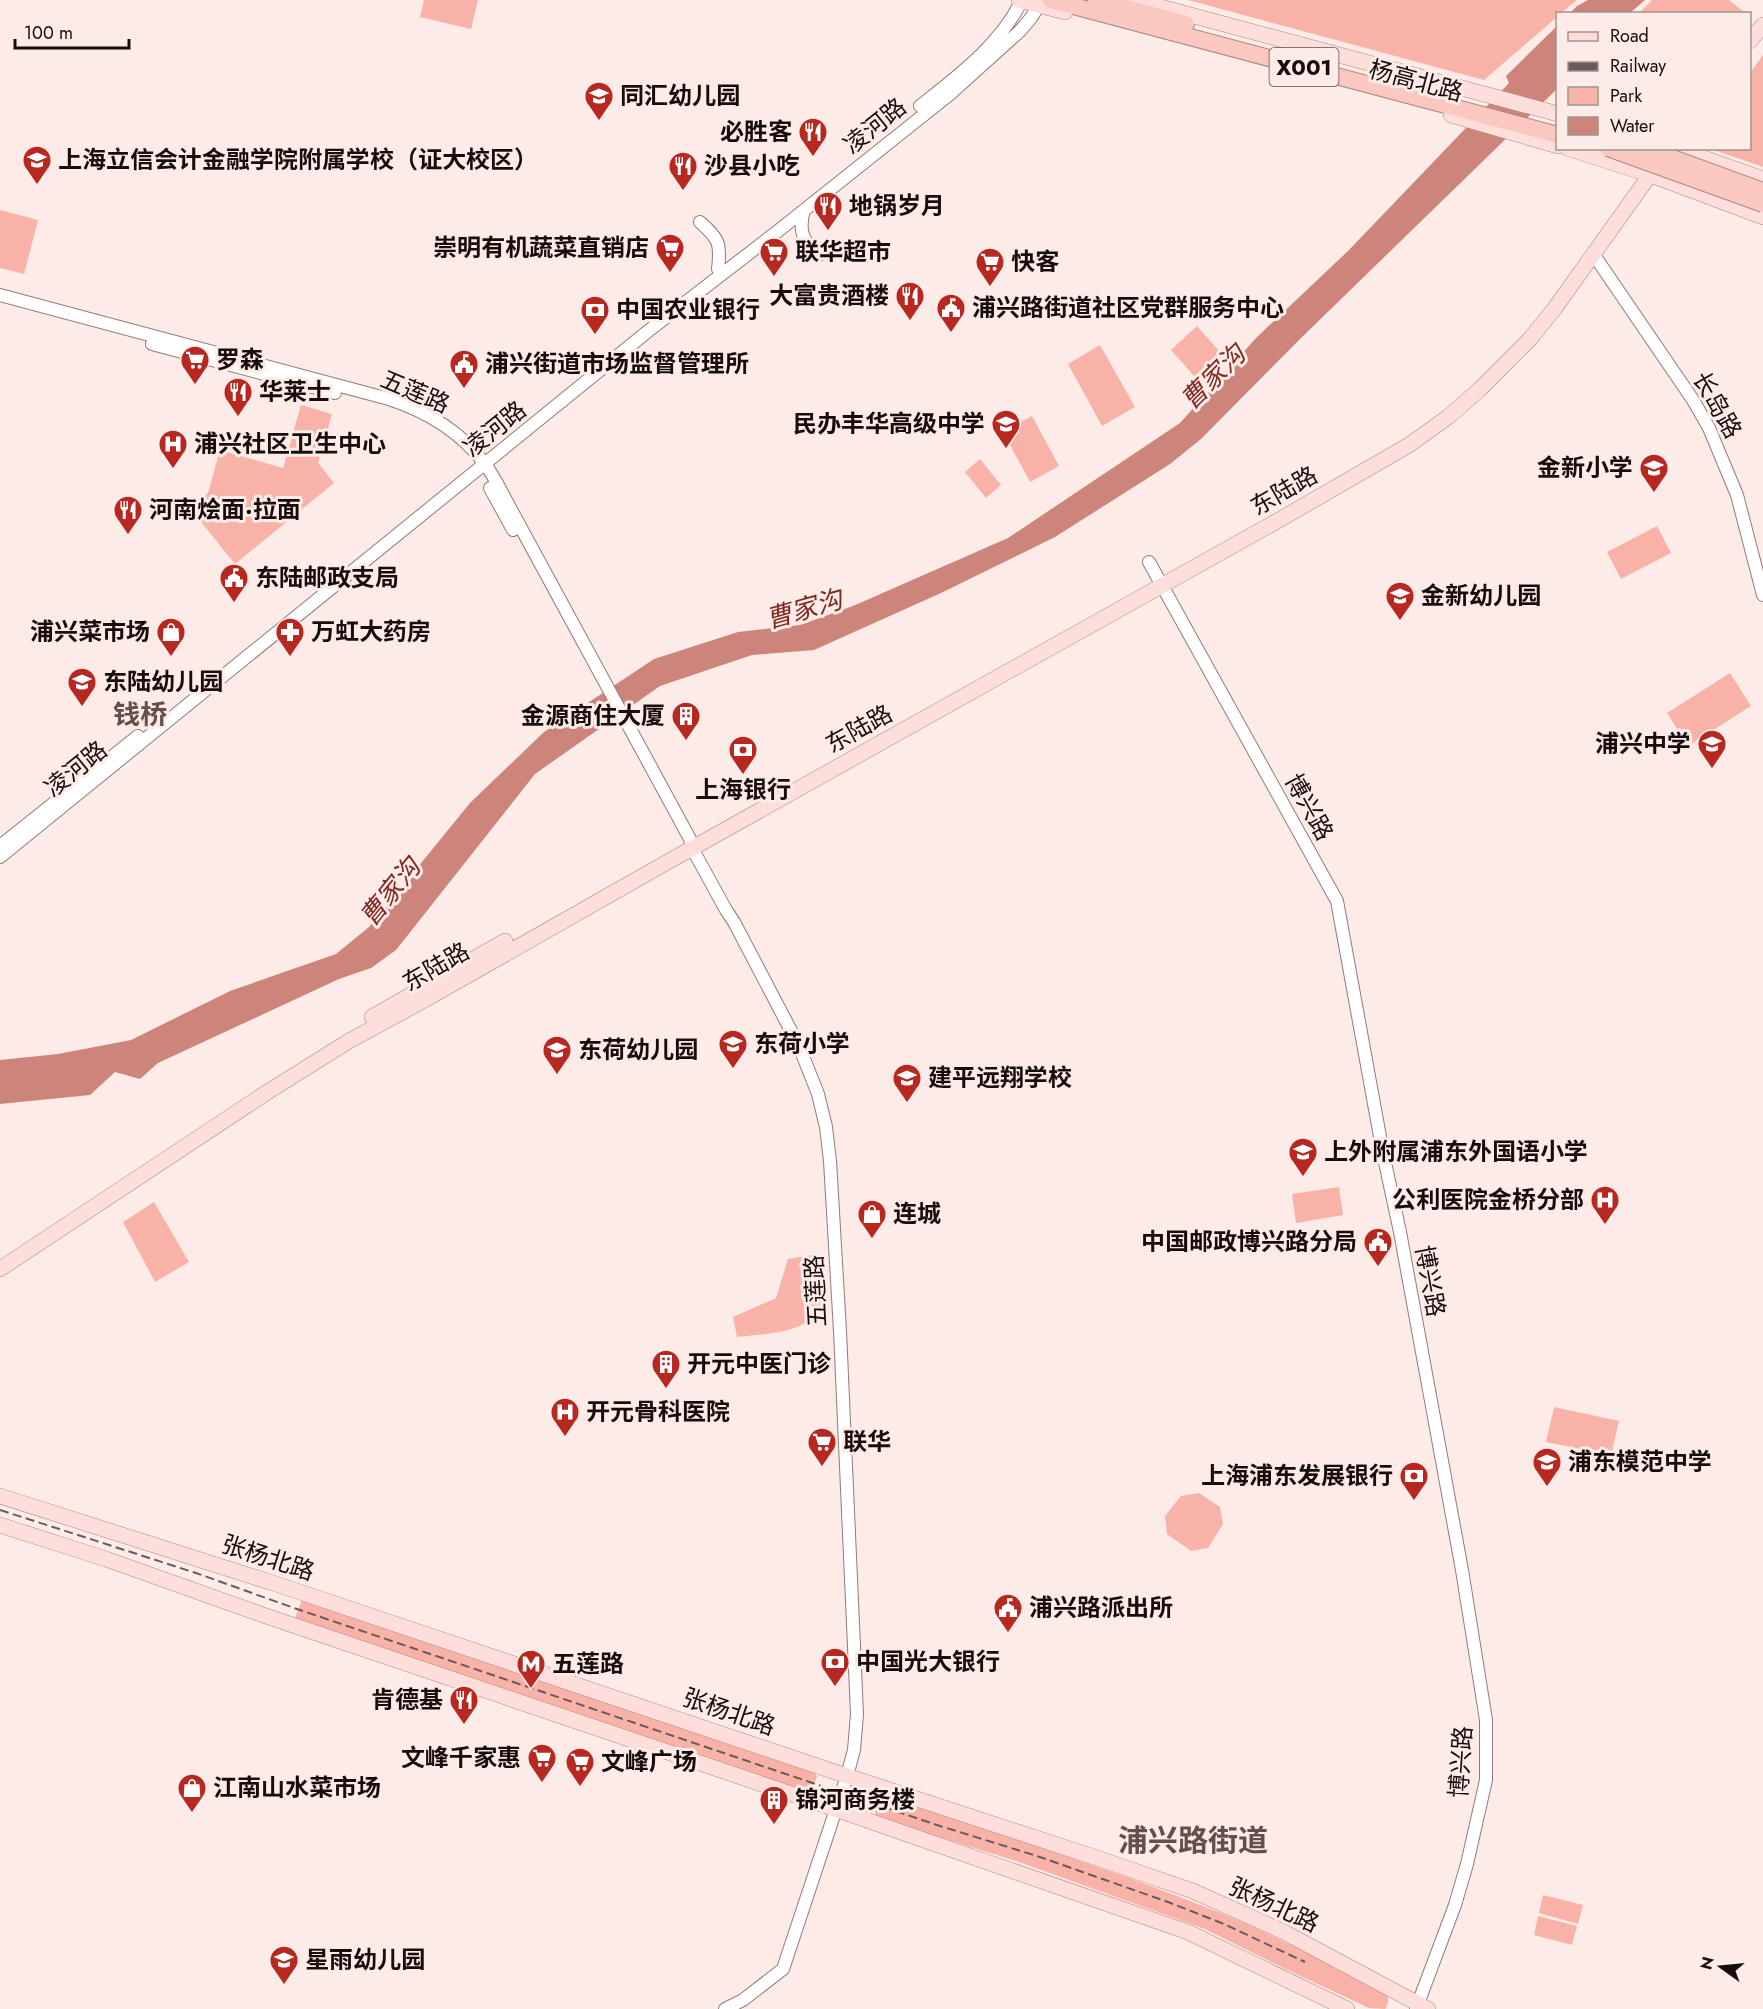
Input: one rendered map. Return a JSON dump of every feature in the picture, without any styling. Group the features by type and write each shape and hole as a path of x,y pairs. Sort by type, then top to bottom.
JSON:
{"highway":[{"name":"杨高北路","path":"1096,0 1556,124"},
{"name":"杨高北路","path":"1044,2 1556,135"},
{"path":"1614,150 1763,204"},
{"path":"1650,150 1763,191"}],"main road":[{"name":"杨高北路","path":"1021,0 1044,2 1556,146"},
{"name":"杨高北路","path":"1135,0 1550,112"},
{"path":"1751,25 1763,11"},
{"path":"1751,38 1763,25"},
{"path":"1573,150 1646,173 1763,217"},
{"name":"东陆路","path":"0,1258 324,1045 1159,581 1409,445 1448,417 1530,339 1594,255 1646,173 1657,150"},
{"name":"东陆路","path":"1159,581 1378,453 1417,428 1454,400 1491,366 1535,318 1646,173 1667,150"},
{"path":"1682,150 1763,179"},
{"name":"东陆路","path":"0,1269 328,1053 428,998 688,843"},
{"name":"张杨北路","path":"0,1496 276,1584 1192,1891 1284,1932 1420,2007"},
{"path":"0,1525 106,1559 277,1620 837,1809 1188,1932 1347,2009"}],"street":[{"name":"凌河路","path":"0,857 718,269 975,62 1015,14 1021,0"},
{"name":"凌河路","path":"0,846 480,464 804,210 981,67 1020,31 1044,2"},
{"path":"804,210 801,219 802,235 808,246 819,255"},
{"path":"700,222 715,235 718,243 718,269"},
{"name":"长岛路","path":"1594,255 1693,400 1709,428 1737,495 1763,595"},
{"name":"五莲路","path":"0,295 400,403 422,412 462,440 480,464 688,843 734,922 800,1047 812,1078 826,1127 830,1161 857,1714 854,1750 847,1776 783,1968 743,2000 725,2009"},
{"name":"五莲路","path":"0,302 392,409 439,431 480,464"},
{"name":"博兴路","path":"1149,562 1337,901 1452,1513 1486,1720 1486,1780 1467,1864 1420,2007"}],"green space":[{"path":"424,0 478,0 471,29 420,17"},
{"path":"1188,0 1577,0 1562,12 1556,12 1556,18 1484,80"},
{"path":"1652,0 1729,0 1744,12 1640,12"},
{"path":"1763,55 1763,167 1714,150 1751,150 1751,72"},
{"path":"0,210 38,220 24,274 0,268"},
{"path":"1197,326 1221,353 1195,377 1171,350"},
{"path":"1100,345 1135,407 1102,426 1068,364"},
{"path":"301,405 332,414 318,463 334,483 235,564 190,508 208,493 220,450 283,468"},
{"path":"1032,416 1059,466 1030,482 1003,432"},
{"path":"980,459 1001,485 986,498 965,472"},
{"path":"1657,526 1671,553 1621,579 1607,552"},
{"path":"1730,673 1751,706 1688,746 1667,713"},
{"path":"1339,1187 1343,1215 1296,1223 1292,1194"},
{"path":"154,1202 189,1262 155,1282 123,1222"},
{"path":"819,1254 822,1289 817,1312 799,1326 773,1333 737,1337 733,1317 776,1298 788,1259"},
{"path":"1554,1407 1619,1421 1611,1455 1546,1442"},
{"path":"1199,1493 1220,1507 1223,1524 1208,1548 1191,1551 1167,1534 1165,1516 1181,1496"},
{"path":"302,1600 813,1772 817,1776 811,1793 295,1618"},
{"path":"883,1798 1086,1863 1250,1925 1385,1992 1388,1999 1385,2009 1369,2008 1205,1929 1013,1860 883,1820 876,1817 875,1811 877,1804"},
{"path":"1543,1895 1583,1905 1578,1924 1539,1913"},
{"path":"1538,1916 1577,1926 1572,1945 1534,1935"}],"water":[{"path":"1588,0 1645,0 1631,12 1571,12"},
{"name":"曹家沟","path":"1556,27 1556,90 1300,339 1201,439 1170,464 1055,537 941,593 814,650 752,655 660,686 535,774 396,950 371,968 339,979 158,1063 140,1079 115,1072 90,1095 0,1104 0,1060 58,1054 131,1040 230,991 336,954 369,927 470,803 544,732 654,659 738,632 800,625 853,606 1008,538 1180,423 1256,338 1348,251 1509,83 1506,76"}],"railway":[{"path":"0,1510 196,1573 940,1826 1037,1856 1224,1924 1305,1962"}],"place":[{"name":"同汇幼儿园","path":"599,122"},
{"name":"必胜客","path":"813,158"},
{"name":"上海立信会计金融学院附属学校（证大校区）","path":"37,186"},
{"name":"沙县小吃","path":"683,192"},
{"name":"地锅岁月","path":"828,232"},
{"name":"崇明有机蔬菜直销店","path":"670,274"},
{"name":"联华超市","path":"774,278"},
{"name":"快客","path":"990,288"},
{"name":"大富贵酒楼","path":"910,322"},
{"name":"浦兴路街道社区党群服务中心","path":"951,334"},
{"name":"中国农业银行","path":"595,336"},
{"name":"罗森","path":"195,386"},
{"name":"浦兴街道市场监督管理所","path":"464,390"},
{"name":"华莱士","path":"238,418"},
{"name":"民办丰华高级中学","path":"1006,450"},
{"name":"浦兴社区卫生中心","path":"173,470"},
{"name":"金新小学","path":"1654,494"},
{"name":"河南烩面·拉面","path":"128,536"},
{"name":"东陆邮政支局","path":"234,604"},
{"name":"金新幼儿园","path":"1400,622"},
{"name":"浦兴菜市场","path":"171,658"},
{"name":"万虹大药房","path":"290,658"},
{"name":"东陆幼儿园","path":"82,708"},
{"name":"金源商住大厦","path":"686,742"},
{"name":"浦兴中学","path":"1712,770"},
{"name":"上海银行","path":"743,776"},
{"name":"东荷小学","path":"733,1070"},
{"name":"东荷幼儿园","path":"557,1076"},
{"name":"建平远翔学校","path":"907,1104"},
{"name":"上外附属浦东外国语小学","path":"1303,1178"},
{"name":"公利医院金桥分部","path":"1605,1226"},
{"name":"连城","path":"872,1240"},
{"name":"中国邮政博兴路分局","path":"1378,1268"},
{"name":"开元中医门诊","path":"666,1390"},
{"name":"开元骨科医院","path":"565,1438"},
{"name":"联华","path":"822,1468"},
{"name":"浦东模范中学","path":"1547,1488"},
{"name":"上海浦东发展银行","path":"1414,1502"},
{"name":"浦兴路派出所","path":"1008,1634"},
{"name":"中国光大银行","path":"835,1688"},
{"name":"五莲路","path":"531,1690"},
{"name":"肯德基","path":"464,1726"},
{"name":"文峰千家惠","path":"542,1784"},
{"name":"文峰广场","path":"580,1788"},
{"name":"江南山水菜市场","path":"192,1814"},
{"name":"锦河商务楼","path":"774,1826"},
{"name":"星雨幼儿园","path":"284,1986"}],"district":[{"name":"钱桥","path":"140,715"},
{"name":"浦兴路街道","path":"1193,1841"}]}
